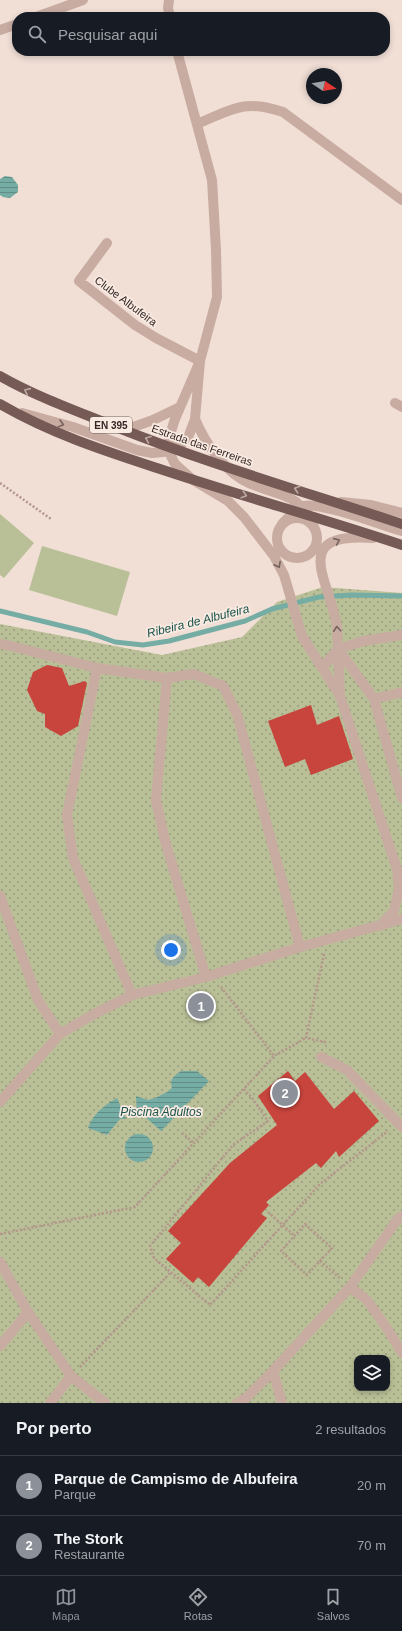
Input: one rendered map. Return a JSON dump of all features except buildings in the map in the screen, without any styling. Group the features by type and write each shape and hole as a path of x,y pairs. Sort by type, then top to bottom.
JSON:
{"main road":[{"name":"Estrada das Ferreiras","path":"0,376 18,387 55,403 171,449 402,524"},
{"name":"EN 395","path":"0,404 29,420 68,438 193,480 298,509 309,516 402,546"}],"street":[{"path":"50,12 83,0"},
{"path":"169,12 168,8 170,0"},
{"path":"0,30 12,26"},
{"path":"178,56 212,180 217,297 200,361 180,407 169,438 171,456 175,464 193,480 228,501 259,536 274,556 284,576 302,636 340,696 397,869 401,889 394,911 380,926"},
{"path":"197,124 237,107 252,105 265,106 283,112 402,200"},
{"name":"Clube Albufeira","path":"107,243 79,281 135,325 200,361"},
{"path":"10,410 73,427 137,450 158,453 164,452 180,446 189,435 195,419 200,361"},
{"path":"125,430 153,420 180,407"},
{"path":"195,419 200,432 224,466 250,484 293,499 298,509"},
{"path":"334,501 371,505 402,513"},
{"path":"285,555 277,543 276,536 282,524 298,509 329,507 402,531"},
{"path":"309,516 317,534 315,547 322,578 336,618 340,696"},
{"path":"282,524 293,518 302,518 311,523 314,527"},
{"path":"259,536 291,558 302,558 308,556 315,547"},
{"path":"319,560 326,546 340,539 353,536 384,540 402,549"},
{"path":"322,668 338,649 363,641 402,636"},
{"path":"0,646 11,646 97,668 167,678 194,674 223,686 237,714 300,947"},
{"path":"338,649 374,700 402,798"},
{"path":"97,668 67,815 73,858 132,995"},
{"path":"167,678 156,800 165,841 209,976"},
{"path":"374,700 402,692"},
{"path":"0,896 9,925 38,1000 60,1034"},
{"path":"0,1102 60,1034 94,1014 132,995 209,976 300,947 402,919"},
{"path":"321,1057 346,1070 400,1125"},
{"path":"237,1403 246,1398 273,1371 350,1287 397,1220 402,1216"},
{"path":"0,1262 28,1312 71,1376 106,1403"},
{"path":"350,1287 367,1300 402,1353"},
{"path":"0,1346 28,1312"},
{"path":"273,1371 282,1403"},
{"path":"50,1403 71,1376"}],"path":[{"path":"0,482 52,519"},
{"path":"306,1038 327,940"},
{"path":"209,976 274,1056"},
{"path":"0,1234 135,1207 274,1056 306,1038 325,1042"},
{"path":"244,1089 268,1121 233,1145 150,1246 154,1258 210,1305 320,1184 400,1125"},
{"path":"182,1133 194,1143"},
{"path":"268,1212 295,1236"},
{"path":"305,1224 332,1248 320,1261 307,1275 281,1251 305,1224"},
{"path":"320,1261 350,1287"},
{"path":"71,1376 171,1272"}],"green space":[{"path":"0,514 34,543 4,578 0,575"},
{"path":"42,546 130,572 117,616 29,590"},
{"path":"323,587 402,593 402,1403 0,1403 0,624 162,655 242,637 277,602"}],"water":[{"path":"5,176 12,177 18,185 18,192 10,198 0,195 0,179"},
{"name":"Piscina Adultos","path":"181,1071 197,1071 209,1081 161,1131 144,1116 137,1116 136,1096 148,1100 167,1092 172,1088 171,1082 173,1078"},
{"path":"117,1098 126,1119 120,1119 107,1135 88,1128 93,1118 100,1110"},
{"name":"Piscina Adultos","path":"139,1134 149,1138 153,1148 149,1158 139,1162 129,1158 125,1148 129,1138"}],"waterway":[{"name":"Ribeira de Albufeira","path":"0,611 87,632 115,642 143,645 169,641 245,621 272,609 319,597 352,595 402,596"}],"place":[{"name":"Parque de Campismo de Albufeira","path":"201,1006"},
{"name":"The Stork","path":"285,1093"}]}
